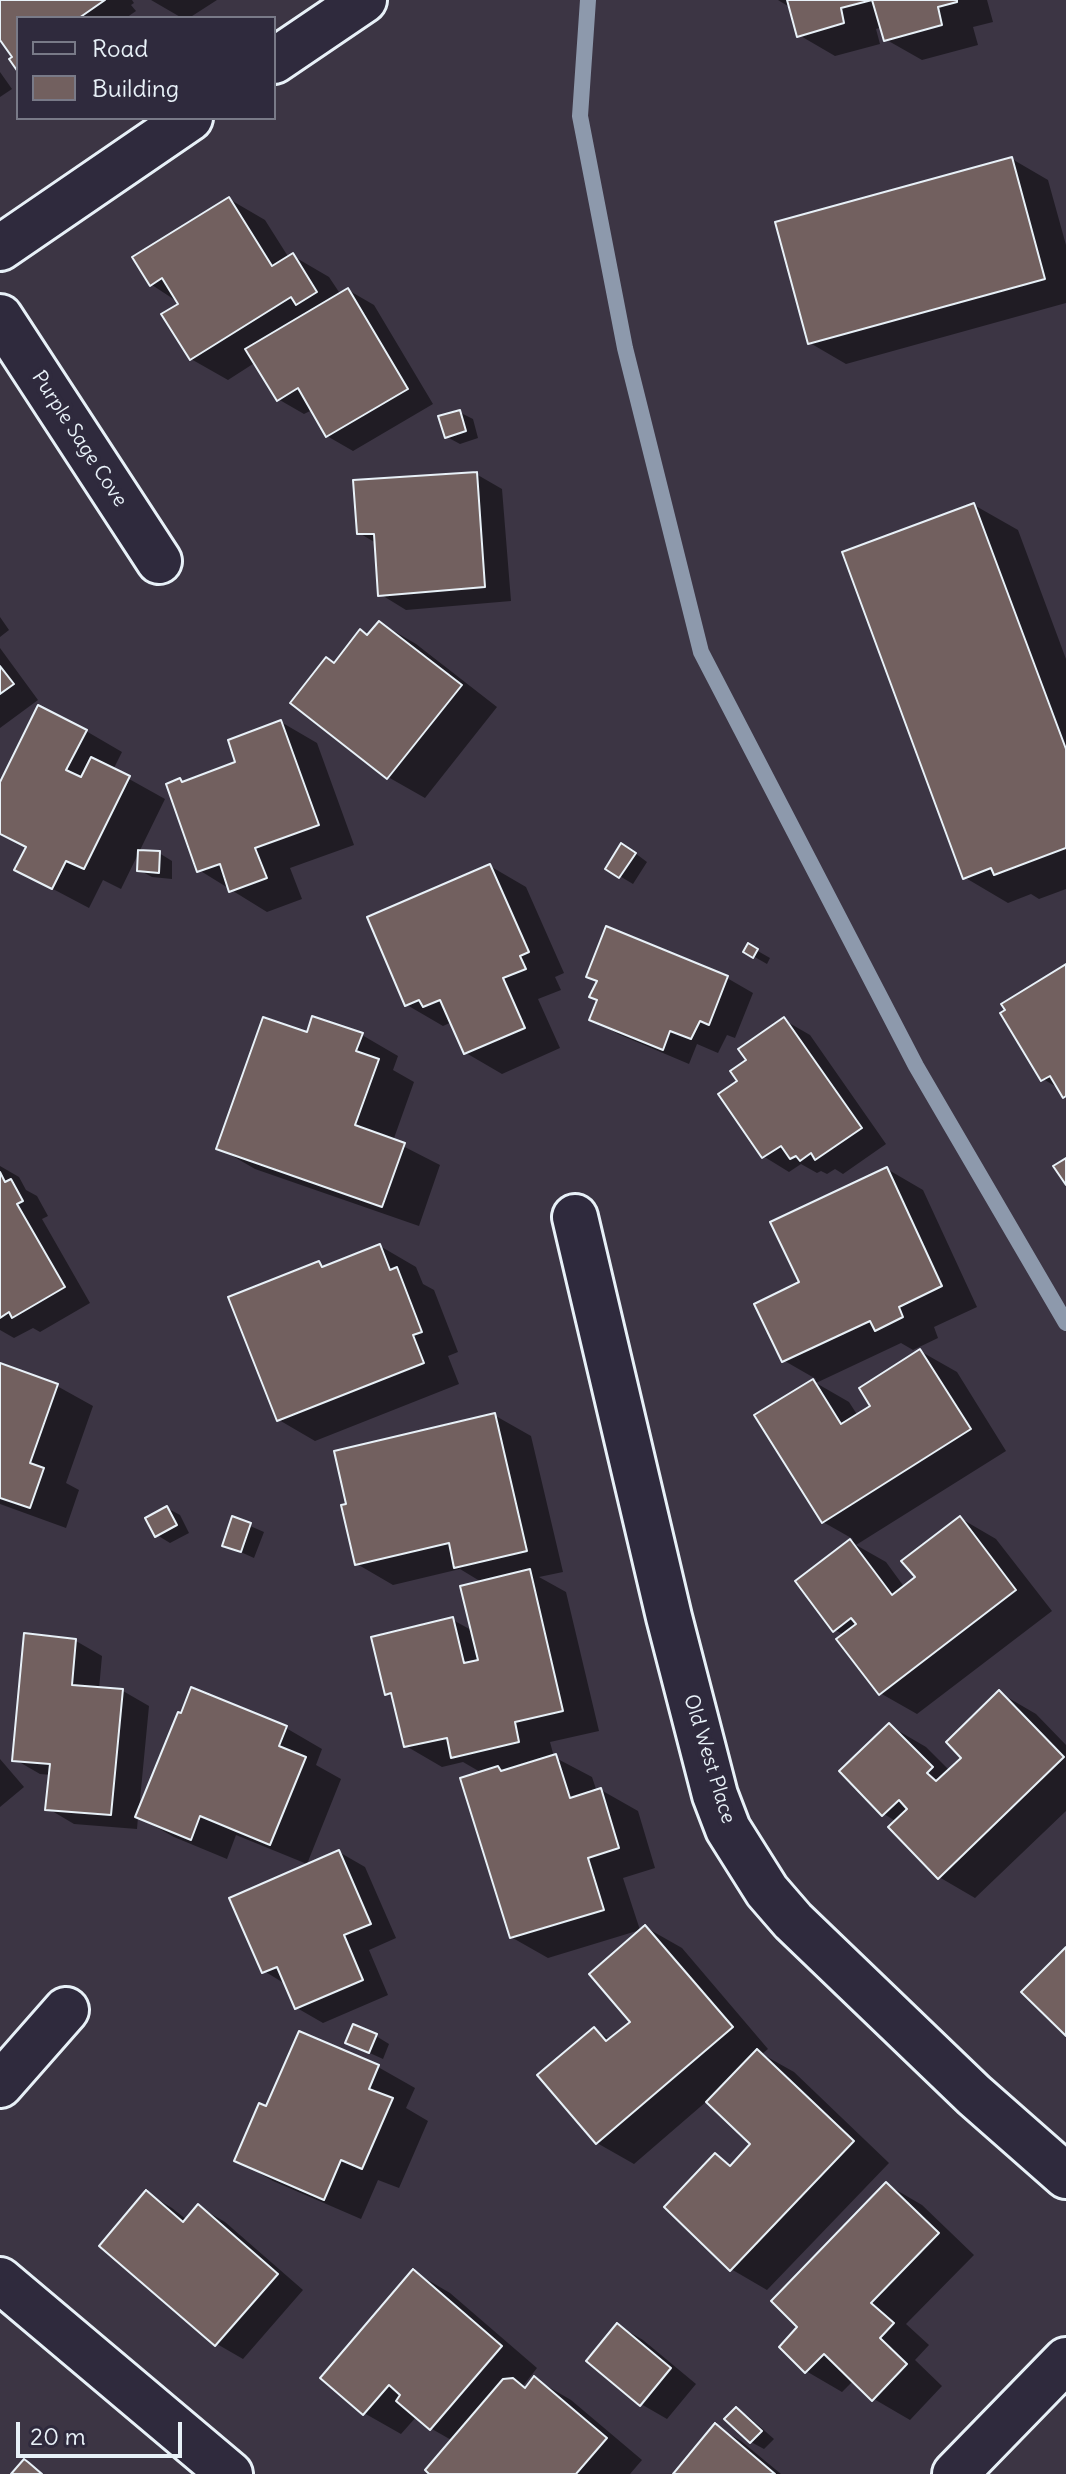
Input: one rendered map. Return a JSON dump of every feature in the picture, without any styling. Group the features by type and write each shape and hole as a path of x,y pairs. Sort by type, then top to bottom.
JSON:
{"street":[{"path":"276,60 364,0"},
{"path":"0,248 187,120"},
{"name":"Purple Sage Cove","path":"0,317 159,561"},
{"name":"Old West Place","path":"575,1217 669,1617 715,1795 728,1829 767,1891 793,1921 974,2095 1066,2176"},
{"path":"0,2085 66,2010"},
{"path":"0,2280 230,2474"},
{"path":"955,2474 1066,2360"}],"building":[{"path":"0,0 105,0 82,16 16,16 16,69 0,40"},
{"path":"787,0 872,0 841,8 844,23 797,37"},
{"path":"872,0 957,2 938,7 942,25 884,41"},
{"path":"1012,157 1045,279 808,344 775,222"},
{"path":"229,197 272,266 293,253 317,292 296,305 291,297 190,360 161,314 178,304 162,278 150,286 132,257"},
{"path":"348,288 408,389 326,437 298,388 277,401 245,349"},
{"path":"460,410 466,431 445,438 438,416"},
{"path":"477,472 485,587 378,596 374,534 357,534 353,480"},
{"path":"974,503 1066,749 1066,848 994,875 991,868 963,879 842,552"},
{"path":"379,621 462,685 387,779 290,703 326,657 334,663 360,629 367,635"},
{"path":"0,666 14,684 0,694"},
{"path":"38,705 87,730 66,770 81,777 91,757 130,776 84,869 66,861 52,889 14,870 26,847 0,834 0,782"},
{"path":"281,720 319,825 255,848 267,878 229,892 220,864 197,872 166,784 180,778 182,782 235,762 228,740"},
{"path":"621,843 636,853 619,878 605,869"},
{"path":"138,850 160,851 159,873 137,871"},
{"path":"490,864 529,952 520,956 526,969 503,978 525,1028 464,1054 440,1000 423,1007 419,1000 405,1006 367,917"},
{"path":"606,926 728,976 709,1025 700,1021 691,1039 670,1031 663,1050 589,1020 597,1000 589,997 597,981 586,977"},
{"path":"748,943 758,949 753,958 743,952"},
{"path":"1066,964 1066,1096 1063,1098 1050,1076 1041,1081 1000,1013 1005,1010 1001,1004"},
{"path":"312,1016 363,1033 356,1051 379,1059 355,1125 405,1143 382,1207 216,1149 263,1017 307,1032"},
{"path":"784,1017 862,1128 815,1160 811,1153 800,1161 796,1156 790,1159 781,1146 762,1158 718,1094 737,1081 730,1071 746,1060 738,1049"},
{"path":"1066,1158 1066,1185 1053,1166"},
{"path":"887,1167 942,1286 899,1307 903,1317 875,1331 870,1321 782,1362 754,1304 799,1282 770,1222"},
{"path":"0,1172 5,1182 11,1179 23,1201 17,1204 65,1287 12,1318 9,1312 0,1318"},
{"path":"380,1244 390,1270 397,1267 422,1332 413,1335 424,1363 277,1421 228,1297 319,1261 322,1267"},
{"path":"920,1349 971,1429 822,1523 754,1415 813,1379 841,1424 870,1406 859,1388"},
{"path":"0,1363 58,1384 30,1463 44,1468 30,1508 0,1498"},
{"path":"495,1413 527,1551 454,1568 449,1543 355,1565 341,1505 346,1504 334,1451"},
{"path":"167,1506 177,1525 155,1537 145,1518"},
{"path":"232,1516 251,1523 241,1552 222,1546"},
{"path":"960,1516 1016,1590 879,1695 836,1639 856,1624 851,1618 833,1632 795,1581 850,1539 892,1595 915,1577 901,1561"},
{"path":"530,1569 563,1711 515,1722 519,1742 451,1758 447,1738 404,1747 391,1693 385,1695 371,1637 453,1617 464,1663 478,1660 460,1586"},
{"path":"24,1633 76,1639 72,1685 123,1689 111,1815 45,1810 50,1764 12,1761"},
{"path":"191,1687 287,1726 279,1746 306,1757 270,1845 200,1816 191,1840 135,1817"},
{"path":"999,1690 1064,1757 938,1879 888,1827 907,1809 899,1800 882,1816 839,1771 889,1723 933,1767 927,1773 936,1781 961,1758 946,1742"},
{"path":"556,1754 570,1798 601,1788 619,1848 588,1858 604,1910 510,1938 460,1778 498,1766 501,1771"},
{"path":"339,1850 371,1924 344,1935 363,1980 295,2009 277,1967 262,1973 229,1898"},
{"path":"645,1925 733,2027 596,2144 537,2075 594,2027 606,2041 630,2022 589,1974"},
{"path":"1066,1947 1066,2036 1021,1992"},
{"path":"353,2024 377,2034 369,2053 345,2043"},
{"path":"299,2031 379,2065 369,2089 393,2098 362,2169 341,2160 324,2200 234,2161 259,2103 266,2106"},
{"path":"757,2049 854,2141 730,2271 664,2207 715,2153 730,2166 750,2144 706,2102"},
{"path":"886,2182 939,2233 871,2303 894,2323 880,2338 907,2364 872,2401 824,2354 805,2373 779,2347 797,2327 771,2301"},
{"path":"146,2190 183,2222 198,2204 278,2274 215,2346 99,2246"},
{"path":"413,2269 502,2346 430,2430 396,2401 400,2395 389,2385 363,2415 320,2378"},
{"path":"617,2323 671,2368 640,2406 586,2361"},
{"path":"534,2376 607,2438 576,2474 429,2474 425,2470 503,2379 513,2378 525,2388"},
{"path":"736,2407 762,2431 750,2443 724,2419"},
{"path":"715,2423 775,2474 673,2474"},
{"path":"24,2459 28,2462 42,2474 11,2474"}],"waterway":[{"path":"588,0 580,116 625,348 701,652 916,1066 1066,1323"}]}
